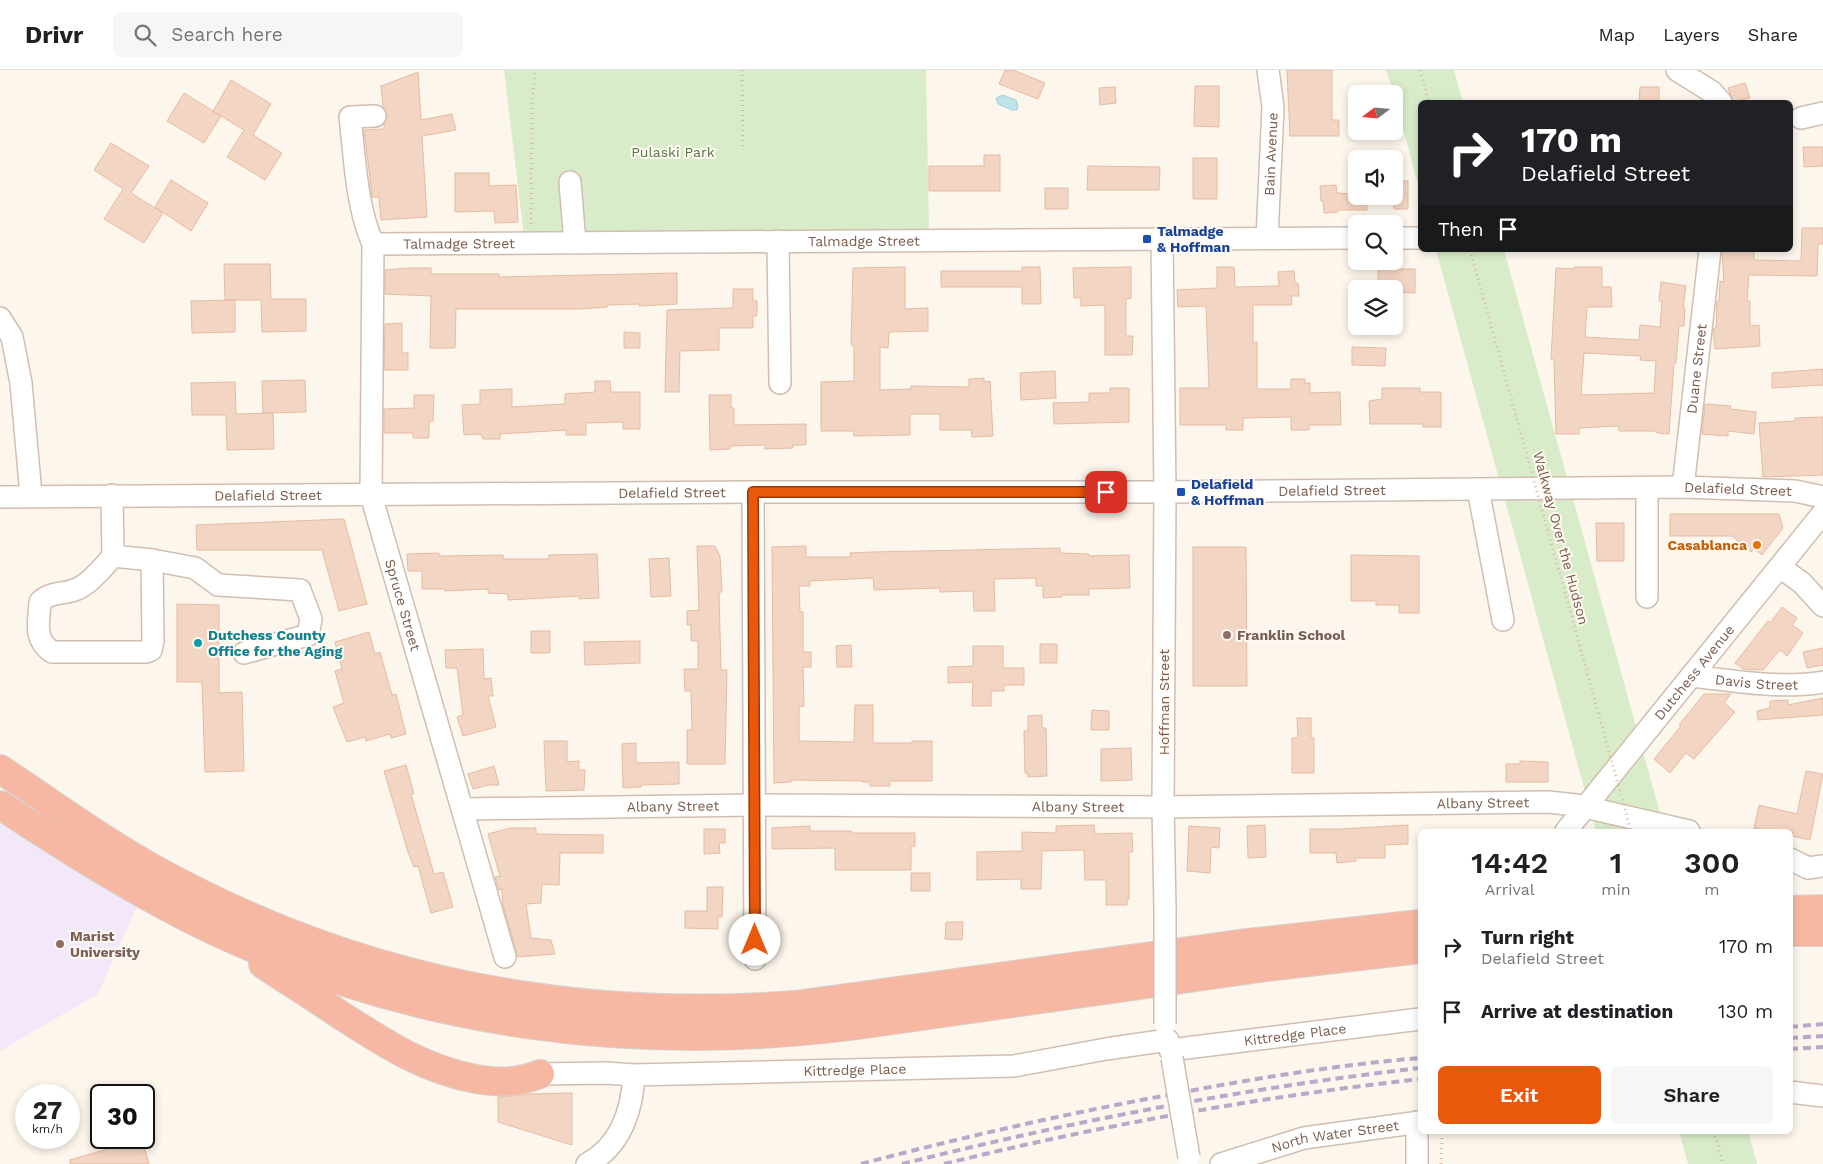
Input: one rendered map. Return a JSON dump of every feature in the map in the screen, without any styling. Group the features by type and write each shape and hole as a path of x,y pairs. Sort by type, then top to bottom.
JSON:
{"highway":[{"path":"0,769 99,836 154,869 268,924 327,947 418,974 488,990 574,1003 669,1009 732,1009 795,1005 1239,944 1332,932 1418,924"},
{"path":"0,805 117,879 216,932 380,1040 413,1059 439,1070 483,1080 514,1082 540,1074"},
{"path":"1793,910 1823,909"},
{"path":"216,932 319,973 442,1009 546,1027 617,1034 681,1037 761,1035 825,1029 1266,967 1418,949"},
{"path":"1793,932 1823,932"}],"street":[{"name":"Bain Avenue","path":"1267,238 1272,107 1268,70"},
{"path":"1677,70 1712,92 1719,100"},
{"path":"1802,118 1823,113"},
{"name":"Spruce Street","path":"375,116 350,117 359,193 366,227 373,244 371,495 505,957"},
{"path":"570,182 575,243"},
{"name":"Talmadge Street","path":"373,244 1348,238"},
{"path":"1403,238 1418,238"},
{"name":"Hoffman Street","path":"1162,239 1165,492 1163,807 1169,1043 1190,1161"},
{"path":"778,241 780,383"},
{"name":"Duane Street","path":"1684,487 1710,252"},
{"path":"0,318 12,337 21,383 30,495"},
{"name":"Delafield Street","path":"0,497 30,495 1165,492 1684,487 1796,491 1823,497"},
{"path":"1646,597 1647,488"},
{"path":"1478,489 1503,620"},
{"path":"753,492 755,959"},
{"path":"112,495 113,556 98,573 77,589 46,597 40,602 38,634 43,646 52,652 146,652 151,650 153,641 152,560"},
{"name":"Dutchess Avenue","path":"1568,829 1823,514"},
{"path":"113,556 152,560 195,568 218,585 300,590 311,619 308,635 244,653"},
{"path":"1780,567 1802,583 1823,606"},
{"name":"Davis Street","path":"1691,676 1776,685 1804,685 1823,682"},
{"name":"Albany Street","path":"463,809 754,805 1163,807 1548,802 1585,807 1680,829"},
{"path":"1793,860 1808,868 1823,866"},
{"name":"Kittredge Place","path":"540,1074 634,1075 1014,1066 1106,1049 1418,1019"},
{"path":"588,1164 605,1152 621,1131 630,1105 634,1075"},
{"path":"1793,1092 1823,1096"},
{"path":"1416,1164 1418,1122"},
{"name":"North Water Street","path":"1221,1164 1267,1157 1322,1135 1418,1122"}],"path":[{"path":"531,243 532,103 535,70"},
{"path":"742,70 743,149"},
{"path":"1420,70 1428,100"},
{"name":"Walkway Over the Hudson","path":"1471,252 1630,829"},
{"path":"1715,1134 1723,1164"},
{"path":"1442,1136 1442,1164"}],"shaded area":[{"name":"Marist University","path":"0,805 143,893 98,994 0,1051"}],"green space":[{"name":"Pulaski Park","path":"504,70 926,70 929,232 524,236"},
{"path":"1386,70 1454,70 1462,100 1418,100 1418,185 1403,128 1403,85 1391,85"},
{"path":"1437,252 1505,252 1664,829 1595,829"},
{"path":"1680,1134 1749,1134 1757,1164 1688,1164"}],"water":[{"path":"1003,95 1016,100 1017,110 1012,110 998,104 996,98"}],"building":[{"path":"1005,70 1013,70 1045,83 1038,99 999,84"},
{"path":"1287,70 1332,70 1332,120 1339,120 1339,136 1290,136"},
{"path":"418,72 421,120 452,114 456,130 422,136 427,217 381,220 379,197 372,197 364,130 384,129 387,115 383,106 381,86"},
{"path":"231,80 271,104 253,135 282,153 265,180 227,157 244,130 213,111"},
{"path":"1745,83 1750,98 1732,100 1728,88"},
{"path":"1195,86 1219,86 1219,127 1194,126"},
{"path":"1115,87 1116,103 1100,105 1099,88"},
{"path":"1640,87 1659,87 1659,100 1639,100"},
{"path":"184,93 221,116 204,143 167,121"},
{"path":"111,143 149,166 131,193 163,213 144,243 104,219 123,189 94,170"},
{"path":"1803,147 1823,147 1823,166 1804,167"},
{"path":"984,155 1000,155 1000,191 929,191 929,166 984,166"},
{"path":"1193,158 1217,158 1217,199 1193,199"},
{"path":"1088,166 1160,167 1159,190 1087,190"},
{"path":"455,173 489,173 489,186 516,185 518,222 495,223 494,211 455,212"},
{"path":"171,180 208,203 191,231 155,207"},
{"path":"1403,181 1408,181 1408,209 1394,209 1394,205 1403,205"},
{"path":"1336,185 1337,193 1348,194 1348,205 1367,205 1367,210 1338,210 1338,212 1324,213 1320,186"},
{"path":"1045,188 1068,188 1068,209 1045,209"},
{"path":"1802,228 1823,228 1823,244 1818,244 1817,276 1749,275 1747,301 1750,301 1750,326 1759,325 1760,346 1715,349 1713,331 1716,328 1717,301 1719,301 1720,281 1724,282 1722,252 1754,252 1754,260 1801,261"},
{"path":"224,264 270,264 271,299 306,299 306,331 262,332 261,300 225,300"},
{"path":"905,267 905,309 928,308 928,331 889,332 888,348 880,347 880,390 911,389 911,386 969,387 969,379 984,378 984,382 990,381 993,436 972,437 971,430 940,430 940,414 910,414 910,435 854,436 853,431 821,431 821,382 854,381 854,346 851,345 853,268"},
{"path":"1022,267 1040,267 1041,304 1022,304 1022,287 941,287 941,271 1022,271"},
{"path":"1131,267 1131,298 1126,299 1126,336 1133,336 1132,355 1105,355 1105,305 1081,306 1081,298 1074,298 1073,268"},
{"path":"1217,267 1234,267 1235,287 1279,286 1278,272 1294,271 1295,283 1298,283 1299,296 1291,296 1292,305 1253,305 1253,343 1257,342 1257,389 1291,389 1291,379 1305,379 1305,383 1310,383 1310,393 1340,392 1341,425 1309,425 1309,430 1291,430 1291,417 1243,418 1243,430 1226,430 1226,425 1180,425 1180,388 1209,388 1206,306 1178,307 1177,290 1217,288"},
{"path":"1574,267 1602,267 1602,287 1611,287 1612,307 1587,307 1585,337 1639,340 1640,325 1660,327 1662,301 1659,301 1661,282 1686,286 1683,308 1685,308 1684,326 1679,326 1676,363 1674,363 1669,434 1654,431 1619,431 1619,426 1579,428 1579,434 1556,434 1554,359 1551,359 1556,268 1574,269","holes":["1584,353 1641,356 1640,360 1656,361 1654,393 1581,395"]},
{"path":"431,268 431,274 499,274 499,277 677,273 677,304 607,305 607,307 580,309 456,309 455,348 430,348 431,296 385,294 385,270"},
{"path":"1415,269 1415,293 1403,292 1403,280 1378,280 1378,270"},
{"path":"733,289 753,289 753,301 757,301 757,316 753,316 753,328 719,328 719,350 680,351 679,392 665,392 667,310 733,308"},
{"path":"235,300 235,332 192,333 191,301"},
{"path":"402,323 402,353 408,353 408,370 384,370 385,324"},
{"path":"624,332 640,333 640,348 624,348"},
{"path":"1352,347 1386,348 1385,366 1352,365"},
{"path":"1823,369 1823,385 1772,388 1772,373"},
{"path":"1055,371 1056,398 1021,400 1020,373"},
{"path":"305,380 306,412 263,413 262,381"},
{"path":"595,381 610,381 611,392 640,392 640,429 623,429 623,422 586,423 586,435 566,435 566,430 500,434 500,439 483,439 481,434 464,435 462,405 480,404 480,390 512,389 512,407 565,404 565,394 595,392"},
{"path":"235,382 236,414 273,413 274,449 227,450 226,415 192,415 191,383"},
{"path":"1110,388 1129,388 1129,422 1054,424 1053,403 1089,402 1089,393 1110,393"},
{"path":"1382,388 1420,388 1420,392 1441,392 1441,427 1423,427 1423,424 1370,424 1369,401 1382,399"},
{"path":"414,395 434,395 433,421 429,421 429,438 413,438 413,433 384,433 384,409 414,408"},
{"path":"709,395 731,395 731,408 734,408 734,425 806,424 806,445 793,445 793,448 765,449 765,445 730,446 730,449 710,450"},
{"path":"1705,404 1731,406 1730,409 1756,412 1754,434 1728,431 1728,436 1702,434"},
{"path":"1823,417 1823,475 1763,477 1759,423 1795,421 1795,418"},
{"path":"1670,514 1779,514 1783,528 1762,555 1754,548 1751,552 1732,536 1670,536"},
{"path":"344,519 367,604 339,611 322,550 197,550 196,525"},
{"path":"1596,523 1624,523 1624,561 1597,561"},
{"path":"697,546 715,546 720,556 722,592 719,592 721,670 727,670 725,764 687,764 687,730 692,730 691,691 685,691 684,669 698,669 698,641 691,641 691,625 687,625 687,611 699,610"},
{"path":"806,546 806,557 851,557 850,553 872,552 1060,548 1060,553 1089,554 1089,556 1129,555 1130,588 1089,589 1089,595 1062,595 1062,597 1043,598 1043,586 1036,586 1036,578 994,579 995,611 974,611 973,591 940,592 940,588 874,590 873,578 810,581 810,586 799,586 800,612 803,612 803,652 811,652 811,667 803,667 804,706 799,707 799,741 854,742 855,705 873,705 873,743 932,741 932,781 890,781 890,786 870,786 870,782 863,781 791,780 791,782 774,783 772,547"},
{"path":"1193,547 1246,547 1247,686 1193,686"},
{"path":"439,553 439,556 503,555 503,559 549,559 549,555 597,554 599,598 579,599 579,596 508,600 508,594 488,593 488,589 445,591 445,589 422,589 422,571 408,571 407,554"},
{"path":"1351,555 1419,556 1419,613 1399,613 1399,605 1376,605 1376,601 1351,601"},
{"path":"669,558 671,596 651,597 649,559"},
{"path":"177,604 219,605 219,693 242,692 244,771 205,772 202,682 177,682"},
{"path":"1782,607 1797,618 1792,625 1803,633 1787,656 1780,650 1763,670 1743,669 1735,663 1768,621 1770,623"},
{"path":"531,631 550,631 550,653 531,653"},
{"path":"369,632 375,654 380,652 392,695 396,694 406,734 391,738 390,734 366,741 365,737 347,742 333,707 344,703 335,671 342,669 335,642"},
{"path":"640,641 640,663 585,665 584,642"},
{"path":"1040,644 1057,644 1057,663 1040,663"},
{"path":"851,645 852,667 837,667 836,646"},
{"path":"973,646 1003,646 1003,668 1024,668 1024,685 1004,685 1004,691 991,691 991,706 972,706 973,682 948,683 948,667 973,666"},
{"path":"1823,648 1823,665 1807,668 1803,652"},
{"path":"483,649 484,679 491,678 493,696 488,696 496,727 463,736 457,717 463,715 457,668 446,668 445,650"},
{"path":"1704,694 1731,694 1724,703 1735,712 1694,759 1686,753 1670,773 1654,759"},
{"path":"1823,698 1823,715 1758,720 1757,711 1770,708 1770,701 1788,700 1788,705"},
{"path":"1092,710 1109,711 1109,730 1091,730"},
{"path":"1042,715 1042,728 1046,728 1047,776 1028,777 1028,773 1025,773 1024,731 1028,731 1028,716"},
{"path":"1297,718 1311,718 1311,738 1314,738 1314,773 1292,773 1292,738 1298,738"},
{"path":"544,741 567,741 567,762 579,761 579,770 585,770 584,790 546,791"},
{"path":"636,743 636,763 679,762 679,784 641,785 641,787 623,788 622,744"},
{"path":"1131,748 1132,780 1101,781 1101,749"},
{"path":"1520,761 1548,762 1548,782 1506,782 1506,764 1520,764"},
{"path":"406,765 414,794 411,794 434,874 443,872 453,907 431,913 418,866 414,867 408,852 384,771"},
{"path":"494,766 499,785 489,785 473,789 468,774"},
{"path":"1806,771 1823,774 1810,840 1793,836 1793,829 1754,828 1759,805 1797,814"},
{"path":"1094,825 1095,834 1132,833 1133,852 1129,852 1129,899 1127,899 1127,905 1106,905 1106,880 1085,880 1084,850 1042,851 1041,889 1021,889 1021,879 977,880 977,852 1022,851 1022,832 1056,833 1056,826"},
{"path":"1265,825 1266,857 1248,858 1247,826"},
{"path":"1408,825 1408,844 1385,845 1385,858 1356,858 1356,861 1337,863 1336,853 1310,853 1310,829"},
{"path":"810,826 810,831 915,833 915,846 911,846 911,870 835,870 835,848 772,849 772,828"},
{"path":"1189,826 1220,828 1219,848 1211,847 1210,873 1187,871"},
{"path":"510,828 536,828 536,834 603,835 603,853 560,853 559,885 542,884 541,903 526,904 531,938 551,940 555,954 518,957 503,905 502,889 499,890 495,877 500,876 488,834"},
{"path":"704,829 725,829 725,843 719,843 720,853 704,854"},
{"path":"911,873 930,873 930,891 911,891"},
{"path":"707,887 723,887 722,917 718,917 718,929 685,928 685,911 707,911"},
{"path":"946,922 963,922 962,940 945,939"},
{"path":"572,1093 572,1145 498,1122 498,1097"},
{"path":"108,1149 145,1149 149,1164 70,1164 70,1160"}],"railway":[{"path":"1793,1027 1823,1024"},
{"path":"1793,1038 1823,1036"},
{"path":"1793,1049 1823,1047"},
{"path":"861,1164 1014,1126 1129,1102 1294,1073 1418,1058"},
{"path":"902,1164 966,1148 1160,1107 1289,1085 1418,1068"},
{"path":"944,1164 1062,1137 1181,1114 1300,1094 1418,1079"}],"place":[{"name":"Talmadge & Hoffman","path":"1147,239"},
{"name":"Delafield & Hoffman","path":"1181,492"},
{"name":"Casablanca","path":"1757,545"},
{"name":"Franklin School","path":"1227,635"},
{"name":"Dutchess County Office for the Aging","path":"198,643"},
{"name":"Marist University","path":"60,944"}],"route":[{"path":"755,940 753,492 1106,492"}]}
